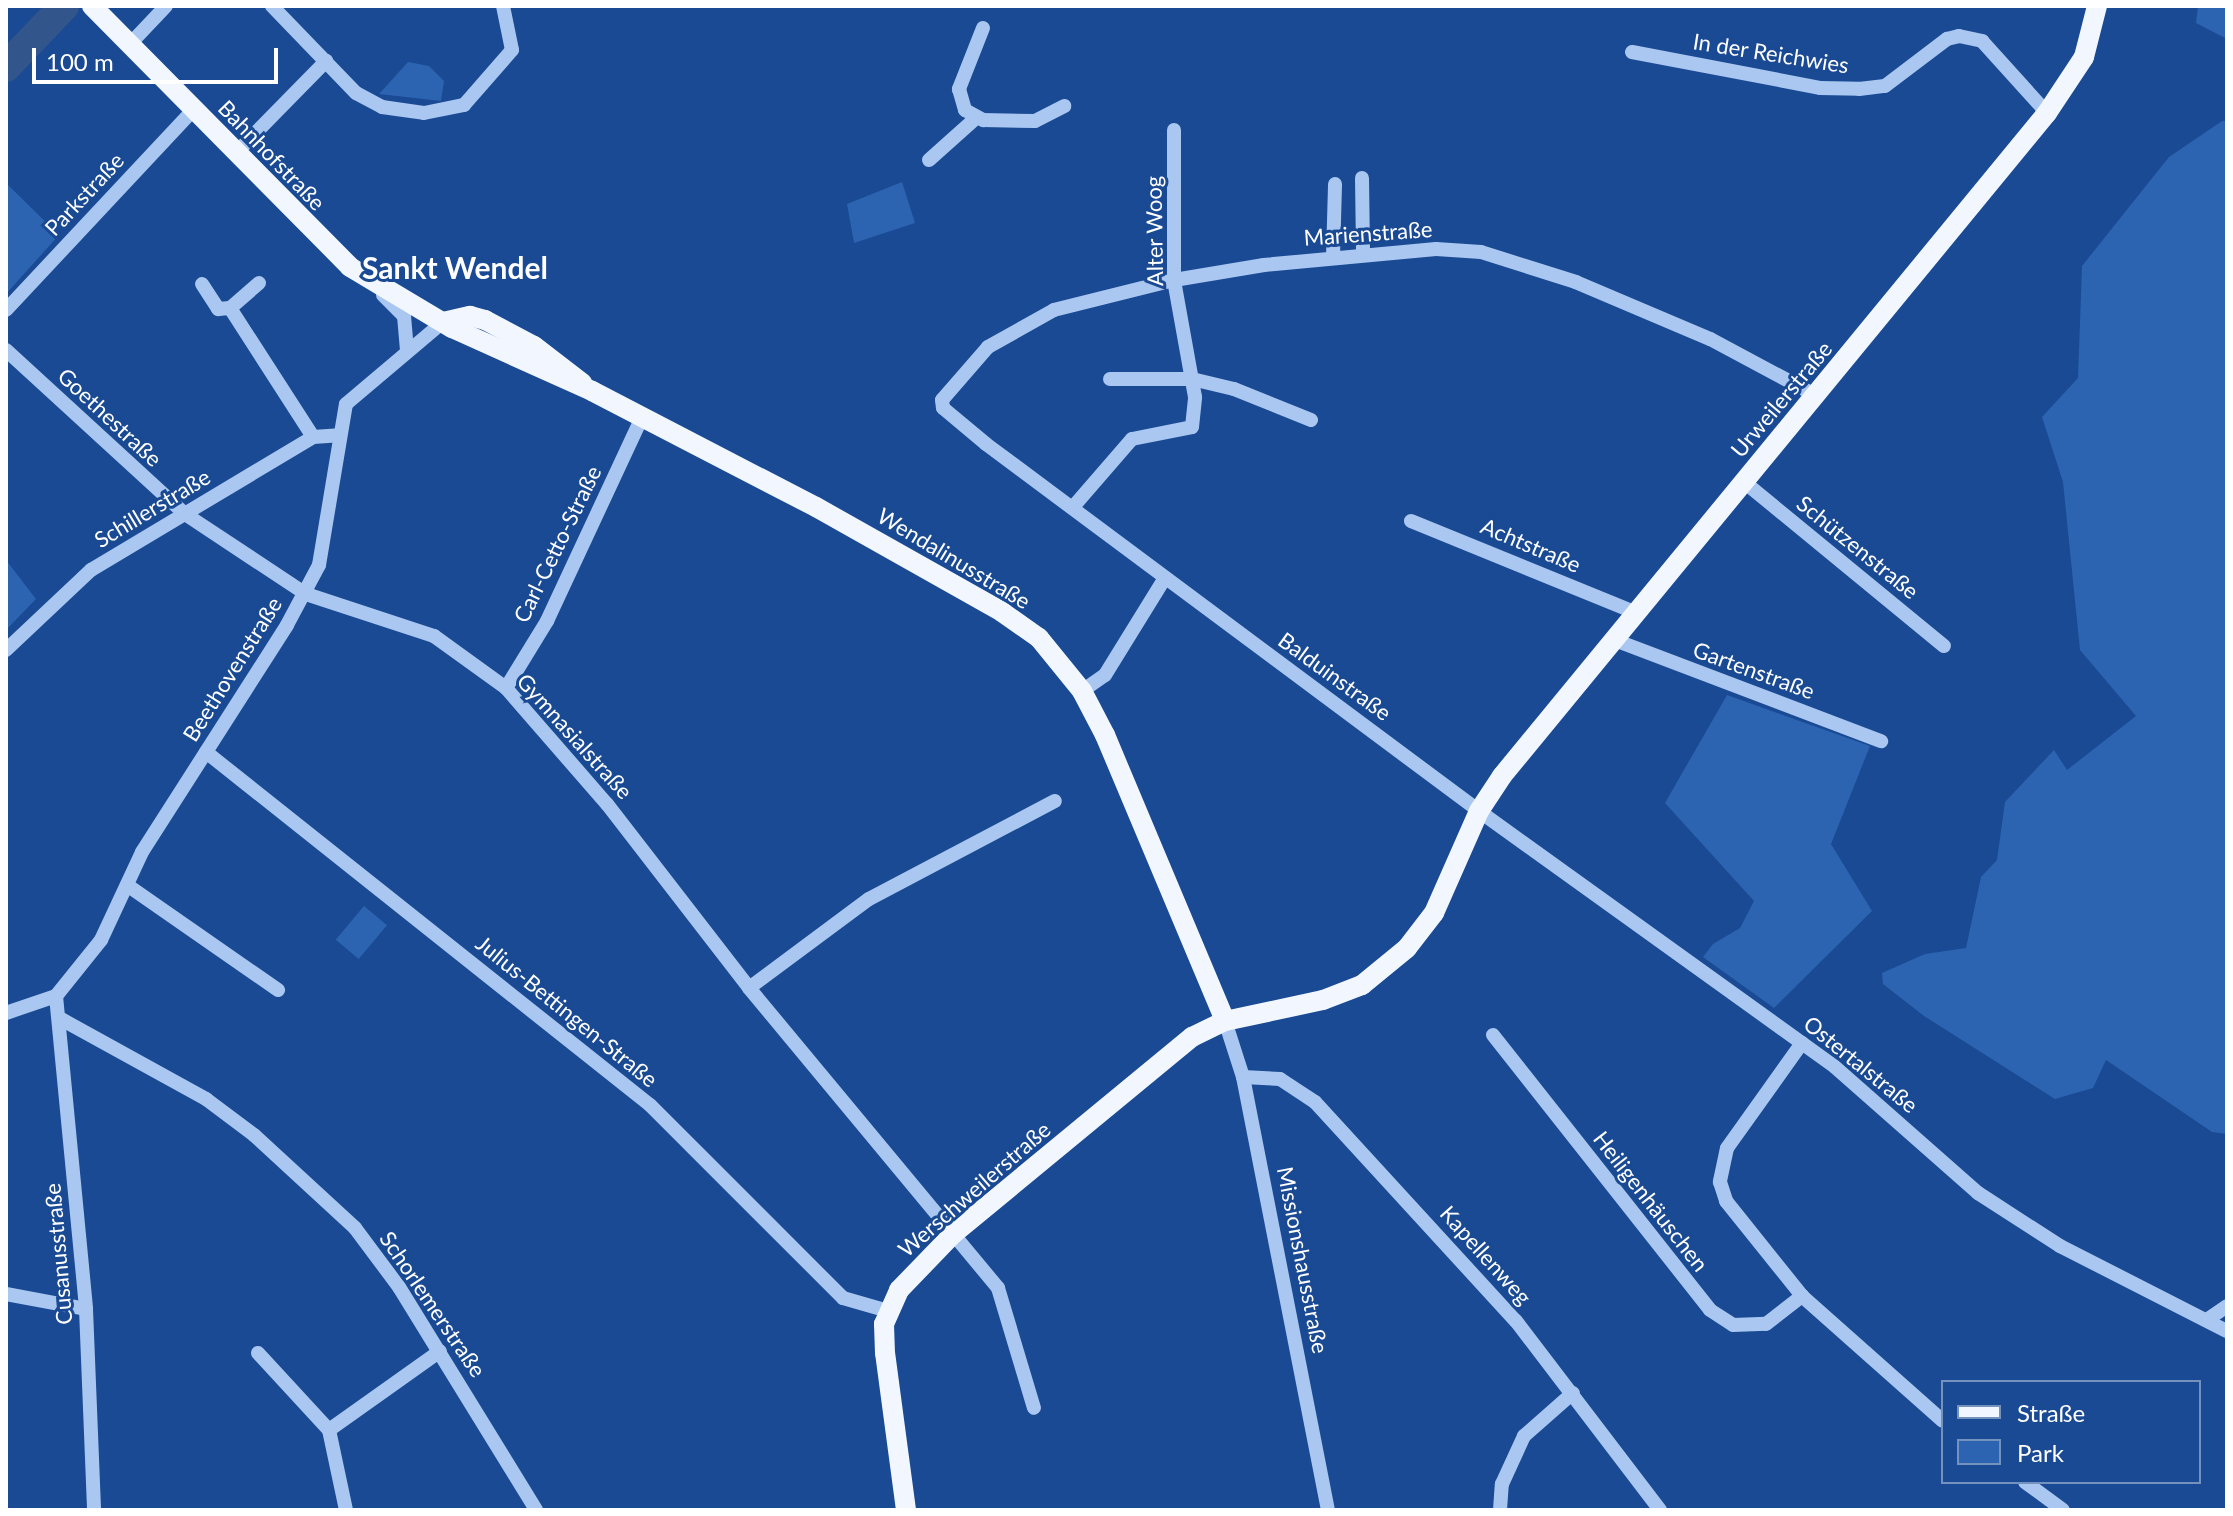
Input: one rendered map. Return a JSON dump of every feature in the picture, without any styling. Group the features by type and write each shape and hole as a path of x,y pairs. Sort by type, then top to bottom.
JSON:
{"main road":[{"name":"Bahnhofstraße","path":"92,6 350,267 443,322"},
{"name":"Urweilerstraße","path":"1479,811 1612,639 2047,113 2084,57 2097,6"},
{"name":"Wendalinusstraße","path":"443,322 470,316 485,320 534,346 592,391 1002,612 1039,638 1082,691 1119,765 1225,1021"},
{"name":"Werschweilerstraße","path":"888,1311 899,1290 953,1234 1162,1060 1225,1021 1323,1000 1362,985 1388,967 1434,913 1479,811"},
{"path":"888,1311 885,1353 906,1510"}],"street":[{"path":"130,44 166,6"},
{"path":"272,6 356,93 382,107 424,113 455,109 470,100 512,50 503,6"},
{"path":"983,28 959,89 959,100 976,118 1035,121 1064,106"},
{"name":"In der Reichwies","path":"1632,52 1820,88 1859,89 1885,86 1947,39 1959,36 1982,41 2047,113"},
{"path":"236,153 326,61"},
{"name":"Parkstraße","path":"6,310 194,109"},
{"path":"929,160 976,118"},
{"name":"Alter Woog","path":"1073,507 1132,439 1192,427 1192,379 1174,280 1174,130"},
{"path":"1362,178 1363,254"},
{"path":"1333,257 1335,184"},
{"name":"Marienstraße","path":"943,408 945,393 1000,337 1035,317 1089,300 1174,280 1333,257 1436,249 1523,262 1710,339 1815,395"},
{"name":"Bahnhofstraße","path":"350,267 404,316 407,349"},
{"path":"202,284 218,309 230,308 259,283"},
{"path":"230,308 313,437"},
{"name":"Beethovenstraße","path":"6,1013 56,996 94,953 127,885 306,594 327,536 339,435 352,395 443,322"},
{"name":"Goethestraße","path":"6,350 185,514 306,594"},
{"path":"1110,379 1192,379 1234,389 1311,420"},
{"name":"Balduinstraße","path":"943,408 1165,578 1479,811"},
{"name":"Carl-Cetto-Straße","path":"506,688 547,621 642,417"},
{"name":"Schillerstraße","path":"6,650 91,570 313,437 339,435"},
{"name":"Schützenstraße","path":"1743,481 1944,646"},
{"name":"Achtstraße","path":"1411,521 1634,612"},
{"path":"1082,691 1105,675 1165,578"},
{"name":"Gymnasialstraße","path":"306,594 434,636 506,688 607,804 749,988 998,1288 1034,1408"},
{"name":"Gartenstraße","path":"1612,639 1881,741"},
{"name":"Julius-Bettingen-Straße","path":"206,752 650,1105 843,1298 888,1311"},
{"path":"749,988 869,899 1055,801"},
{"name":"Ostertalstraße","path":"1479,811 1802,1043 1873,1097 1978,1193 2021,1223 2227,1331"},
{"path":"127,885 278,990"},
{"name":"Cusanusstraße","path":"56,996 61,1019 59,1054 86,1309 94,1510"},
{"name":"Schorlemerstraße","path":"61,1019 206,1099 318,1190 355,1228 440,1351 536,1510"},
{"name":"Missionshausstraße","path":"1225,1021 1243,1077 1328,1510"},
{"name":"Heiligenhäuschen","path":"1493,1035 1710,1310 1733,1325 1766,1324 1802,1296"},
{"path":"1802,1043 1727,1148 1720,1182 1745,1229 1802,1296 1941,1419"},
{"name":"Kapellenweg","path":"1243,1077 1280,1079 1315,1102 1456,1251 1573,1393 1660,1510"},
{"path":"6,1294 86,1309"},
{"path":"2208,1319 2227,1306"},
{"path":"329,1430 440,1351"},
{"path":"258,1353 329,1430 346,1510"},
{"path":"1500,1510 1502,1484 1524,1436 1573,1393"},
{"path":"2028,1484 2063,1510"}],"green space":[{"path":"2198,6 2227,6 2227,39 2196,23"},
{"path":"408,62 429,66 444,81 441,101 379,94"},
{"path":"2222,121 2227,121 2227,1134 2212,1132 2106,1060 2093,1088 2055,1099 1924,1016 1883,984 1882,973 1925,954 1966,948 1981,877 1997,860 2005,802 2054,750 2067,770 2136,716 2080,650 2063,482 2042,417 2078,378 2082,266 2169,157"},
{"path":"902,182 915,223 854,243 847,204"},
{"path":"6,183 59,235 6,294"},
{"path":"6,560 36,599 6,630"},
{"path":"1727,695 1870,746 1831,844 1872,911 1774,1008 1703,957 1713,944 1740,928 1754,901 1665,803"},
{"path":"364,906 387,925 359,959 336,940"}],"waterway":[{"path":"6,67 64,6"}],"district":[{"name":"Sankt Wendel","path":"455,267"}]}
